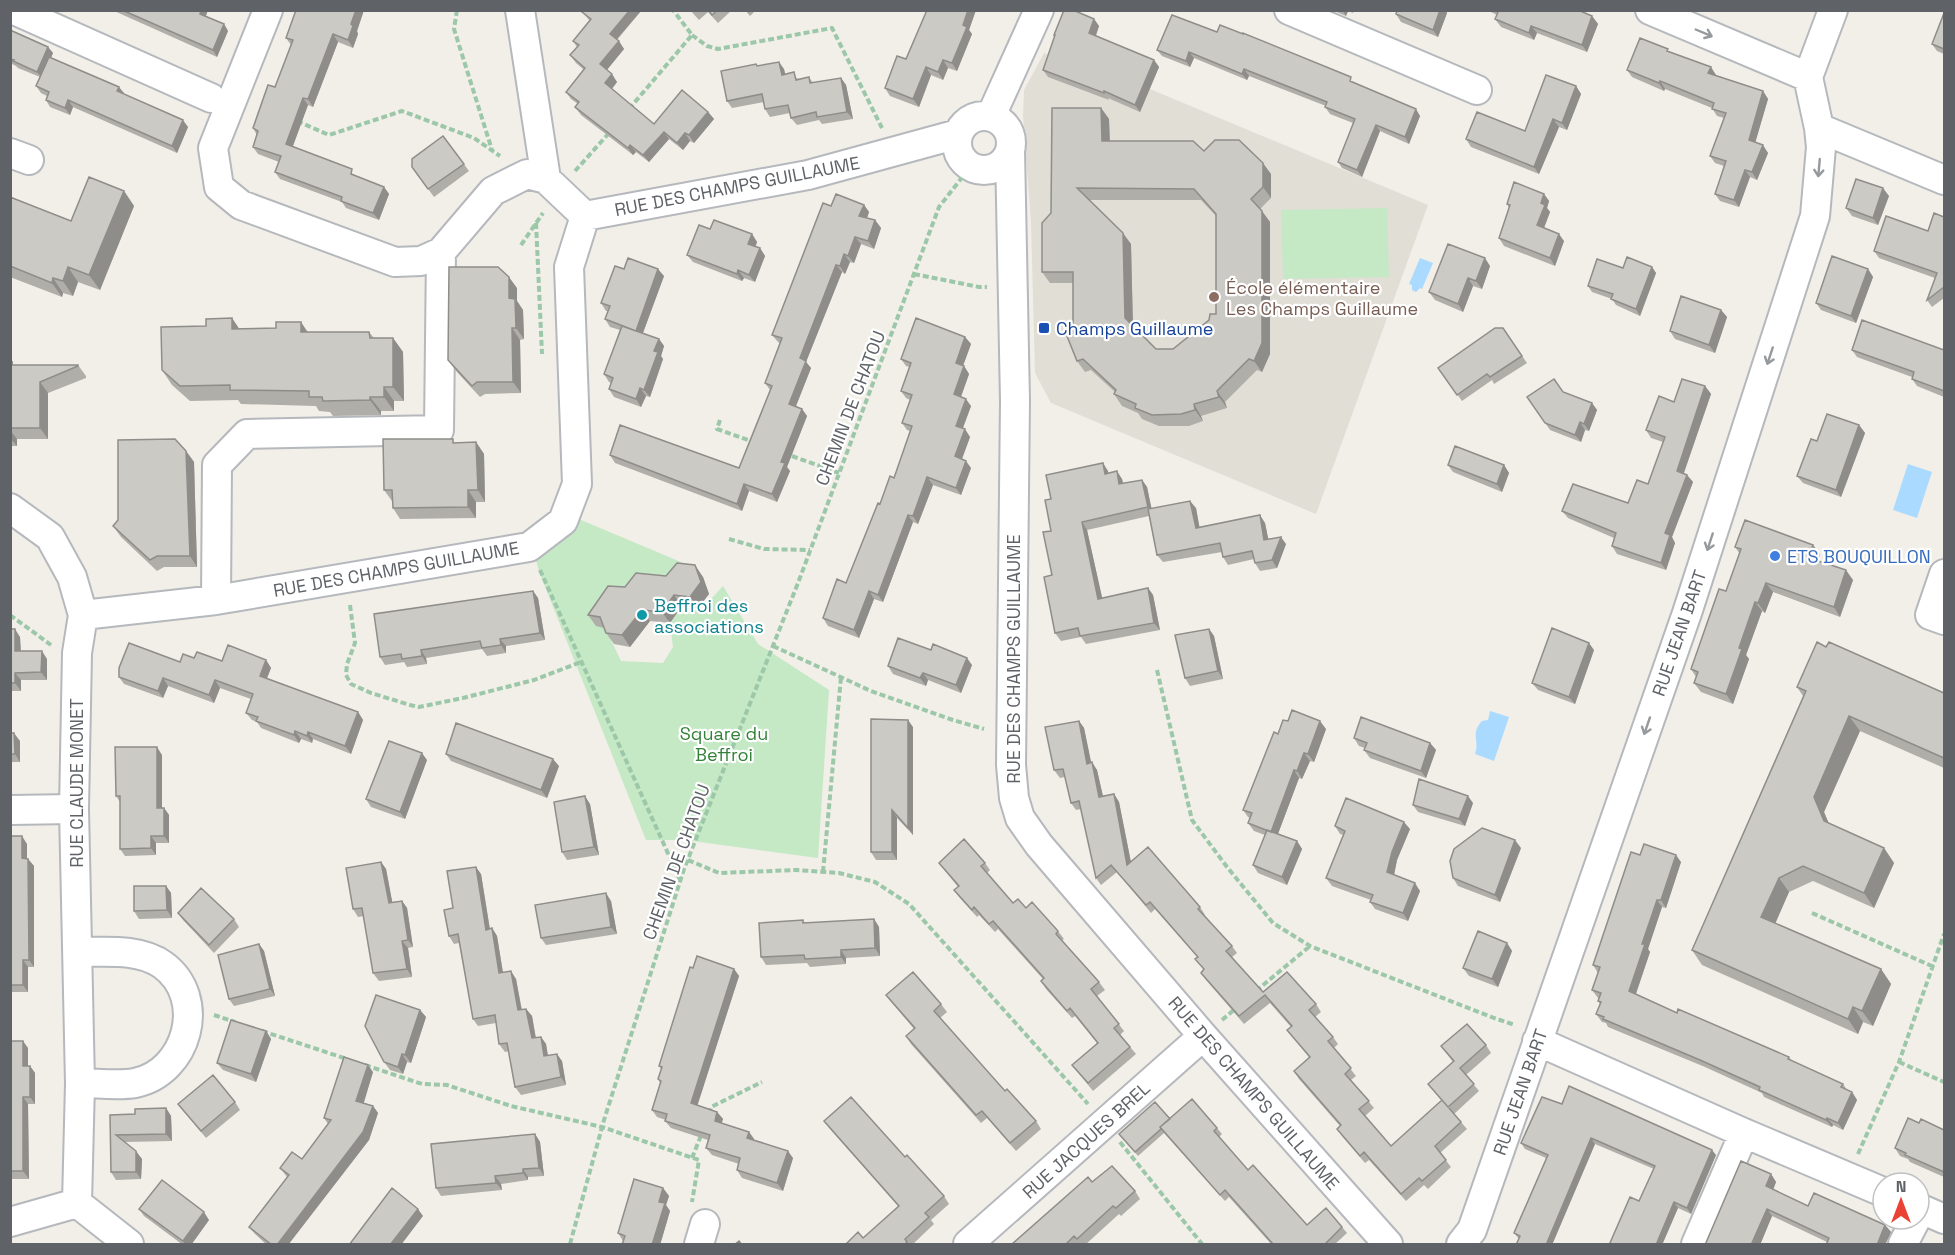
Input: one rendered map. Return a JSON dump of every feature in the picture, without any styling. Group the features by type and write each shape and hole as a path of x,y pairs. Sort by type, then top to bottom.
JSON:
{"street":[{"path":"14,10 211,98"},
{"path":"268,10 213,148 219,187 241,205 395,262 422,261 441,252 493,191 544,181"},
{"path":"520,10 544,181 585,216"},
{"path":"991,116 1039,10"},
{"path":"1289,10 1477,90"},
{"path":"1650,10 1808,77 1833,10"},
{"name":"RUE JEAN BART","path":"1461,1245 1472,1230 1687,613 1815,216 1821,147 1808,77"},
{"path":"991,116 1005,125 1010,133 1010,151 1007,158 994,168 978,169 963,160 957,143 958,134 968,121 975,117 991,116"},
{"path":"1819,128 1944,180"},
{"name":"RUE DES CHAMPS GUILLAUME","path":"83,615 216,600 529,547 562,521 577,484 569,267 585,216 808,176 958,134"},
{"name":"RUE DES CHAMPS GUILLAUME","path":"1010,151 1015,401 1011,765 1014,798 1020,818 1039,845 1203,1036 1388,1245"},
{"path":"216,600 217,465 247,434 439,430 441,252"},
{"path":"10,508 50,537 72,577 83,615"},
{"path":"1944,574 1930,615 1944,620"},
{"name":"RUE CLAUDE MONET","path":"77,1203 80,1083 74,809 77,653 83,615"},
{"path":"10,810 74,809"},
{"path":"78,952 123,952 162,964 184,990 188,1006 187,1032 180,1050 153,1076 134,1083 80,1083"},
{"name":"RUE JACQUES BREL","path":"968,1245 1203,1036"},
{"path":"1539,1036 1744,1133 1871,1187"},
{"path":"1696,1245 1744,1133"},
{"path":"10,1222 77,1203 129,1245"},
{"path":"1903,1245 1912,1231"}],"path":[{"path":"457,10 454,30 492,150"},
{"path":"673,10 692,35 707,46 718,49 832,28 895,153"},
{"path":"625,114 692,35"},
{"path":"294,120 329,135 402,111 474,138 544,181"},
{"path":"521,244 544,181 610,131"},
{"name":"CHEMIN DE CHATOU","path":"570,1245 602,1127 688,860 810,550 939,207 971,166"},
{"path":"914,274 979,287 996,287 1013,277"},
{"path":"720,420 717,429 758,443"},
{"path":"792,456 839,473"},
{"path":"729,539 764,549 810,550"},
{"path":"529,547 681,881"},
{"path":"346,578 355,643 347,664 346,675 351,684 371,693 419,707 534,680 581,662"},
{"path":"10,615 56,648 77,653"},
{"path":"773,646 871,691 1011,737"},
{"path":"1157,670 1192,820 1273,923 1310,945 1539,1036"},
{"path":"823,872 841,677"},
{"path":"688,860 719,873 796,870 840,873 875,882 909,904 1105,1124 1202,1245"},
{"path":"1812,913 1934,967"},
{"path":"1848,1176 1899,1062 1944,934"},
{"path":"1250,996 1310,945"},
{"path":"1203,1036 1241,1004"},
{"path":"188,1006 243,1025"},
{"path":"255,1029 422,1084 447,1084 511,1106 602,1127 699,1160 690,1213 702,1234"},
{"path":"1899,1062 1944,1082"},
{"path":"708,1114 711,1107 762,1082"},
{"path":"692,1158 704,1129"}],"shaded area":[{"name":"École élémentaire Les Champs Guillaume","path":"1044,53 1100,75 1150,89 1428,205 1316,514 1051,403 1035,373 1031,222 1023,116 1024,90"}],"green space":[{"path":"1387,208 1389,277 1283,279 1281,210"},
{"name":"Square du Beffroi","path":"574,517 688,565 598,613 621,661 663,663 673,647 670,624 682,606 700,611 723,586 758,644 829,690 818,858 685,840 646,840 535,557"}],"water":[{"path":"1420,258 1433,263 1422,289 1416,292 1409,284"},
{"path":"1908,464 1932,472 1917,518 1893,510"},
{"path":"1490,711 1509,717 1494,761 1475,754 1478,726 1482,721 1488,720"}],"building":[{"path":"122,10 201,10 200,14 224,24 213,50"},
{"path":"296,10 356,10 348,40 333,34 308,99 303,98 286,144 352,169 351,174 384,187 373,213 341,201 342,197 275,172 281,156 253,147 258,131 253,128 268,85 275,87 293,40 286,38"},
{"path":"583,10 630,10 610,34 619,41 600,64 612,74 605,83 654,124 682,90 708,112 689,135 685,133 677,143 664,132 643,155 630,145 628,148 575,107 579,102 566,92 585,68 570,55 579,45 573,41 591,19 582,12"},
{"path":"708,10 718,10 712,15"},
{"path":"927,10 968,10 963,25 967,27 952,63 943,60 938,72 926,67 913,99 885,88 897,56 906,59"},
{"path":"1064,10 1073,10 1094,19 1089,33 1154,60 1135,105 1104,91 1104,93 1043,70"},
{"path":"1397,10 1440,10 1433,30 1396,14"},
{"path":"1499,10 1578,10 1592,16 1582,45 1531,26 1529,33 1495,19"},
{"path":"1944,13 1944,49 1932,44"},
{"path":"1172,15 1217,32 1220,25 1243,33 1351,77 1350,81 1416,109 1405,137 1376,125 1357,170 1338,162 1355,119 1325,107 1327,102 1244,69 1242,74 1189,52 1186,61 1157,50"},
{"path":"10,30 48,47 37,72 10,59"},
{"path":"1640,38 1668,49 1667,51 1711,67 1708,73 1763,91 1749,140 1763,145 1752,172 1745,170 1734,200 1715,194 1726,161 1710,156 1726,113 1712,109 1714,103 1627,70"},
{"path":"49,57 119,87 117,91 183,120 172,146 68,100 65,108 46,100 49,92 36,86"},
{"path":"779,62 782,75 794,72 796,80 809,77 810,83 841,78 847,112 817,117 816,112 791,118 788,105 765,109 762,94 727,101 721,71"},
{"path":"1546,75 1576,86 1562,123 1553,119 1534,167 1466,139 1477,112 1525,131"},
{"path":"1052,108 1101,108 1102,141 1193,141 1204,151 1215,140 1239,140 1263,163 1263,187 1251,199 1262,211 1262,343 1254,361 1249,359 1217,391 1219,397 1194,404 1195,410 1181,414 1152,415 1135,408 1136,404 1114,394 1116,390 1083,359 1077,361 1067,336 1073,333 1073,272 1042,272 1042,223 1051,213","holes":["1077,188 1194,189 1216,214 1216,314 1210,314 1209,320 1173,349 1156,349 1125,318 1123,233"]},
{"path":"443,136 464,164 428,189 412,167 412,159"},
{"path":"89,177 124,191 89,275 68,267 63,281 53,278 52,283 10,266 10,197 71,221"},
{"path":"1856,179 1883,188 1873,218 1846,208"},
{"path":"1514,182 1544,194 1541,203 1545,205 1537,225 1559,234 1550,258 1499,238 1510,205 1507,204"},
{"path":"836,194 864,205 859,216 875,220 868,241 855,237 848,256 844,254 840,266 836,265 800,358 806,361 789,404 802,409 781,462 785,463 772,494 744,484 737,504 610,455 620,425 739,468 772,386 765,383 782,338 772,335 823,203 831,206"},
{"path":"1934,213 1944,217 1944,287 1927,300 1937,273 1874,251 1886,216 1928,231"},
{"path":"714,220 752,234 748,244 760,248 749,275 738,270 737,274 687,255 699,225 710,229"},
{"path":"1448,244 1485,258 1476,281 1468,278 1458,304 1429,292"},
{"path":"1832,256 1868,269 1851,316 1816,303"},
{"path":"1627,257 1652,267 1636,309 1611,299 1613,294 1588,286 1597,259 1623,268"},
{"path":"628,258 658,269 636,331 605,319 610,306 601,303 615,266 624,269"},
{"path":"449,267 498,267 509,277 509,298 515,299 516,328 512,328 513,382 477,382 472,386 448,360"},
{"path":"1681,296 1721,310 1709,345 1670,331"},
{"path":"232,318 232,329 276,328 276,322 301,322 301,332 369,332 370,338 393,338 393,387 384,387 384,397 370,397 370,400 323,401 322,397 309,397 309,391 230,390 230,385 180,386 162,370 161,327 206,326 206,319"},
{"path":"916,318 965,337 956,363 964,366 954,394 966,399 956,426 965,429 955,456 966,461 956,488 927,477 913,516 908,515 878,595 869,591 854,630 823,618 837,579 846,583 890,476 894,478 912,426 902,423 912,395 901,391 911,363 901,359"},
{"path":"1862,320 1944,350 1944,391 1912,379 1914,372 1852,350"},
{"path":"622,326 659,339 654,351 658,352 644,390 640,388 636,399 609,389 613,378 604,374"},
{"path":"1495,328 1503,328 1522,356 1490,377 1487,374 1457,395 1438,368"},
{"path":"10,365 78,365 40,382 40,428 10,428"},
{"path":"1554,379 1563,392 1592,403 1584,424 1580,422 1575,435 1545,423 1527,397"},
{"path":"1682,379 1705,386 1677,471 1687,475 1665,533 1670,535 1661,563 1612,546 1616,533 1562,511 1573,484 1628,503 1637,480 1648,484 1665,437 1646,430 1659,396 1674,402"},
{"path":"1827,414 1859,425 1836,490 1797,476 1811,439 1817,441"},
{"path":"175,439 186,451 190,556 157,556 150,560 113,526 118,520 118,440"},
{"path":"383,439 453,439 453,443 476,442 478,490 468,490 468,507 393,508 392,490 384,490"},
{"path":"1455,446 1504,465 1497,484 1448,465"},
{"path":"1103,463 1105,474 1117,471 1119,484 1142,480 1148,507 1082,522 1098,599 1148,588 1154,623 1080,636 1078,628 1055,633 1044,577 1052,575 1043,532 1051,531 1045,500 1051,499 1046,475"},
{"path":"1190,501 1196,528 1260,515 1264,540 1281,537 1272,560 1255,563 1252,551 1223,557 1220,543 1157,555 1148,509"},
{"path":"1745,520 1813,545 1809,558 1846,570 1834,607 1766,583 1758,603 1755,602 1726,694 1694,683 1698,672 1691,669 1719,589 1726,591 1741,549 1735,547"},
{"path":"677,563 695,565 701,582 690,597 674,595 662,612 642,610 622,635 606,633 600,617 588,615 608,586 625,587 636,573 666,576"},
{"path":"533,591 540,633 500,639 501,645 482,648 480,641 421,650 422,656 402,659 401,654 380,657 374,614"},
{"path":"1552,628 1589,643 1569,697 1532,683"},
{"path":"10,629 15,629 15,651 42,651 41,672 15,673 15,683 10,683"},
{"path":"1209,629 1218,671 1185,678 1175,635"},
{"path":"898,638 931,650 933,644 967,658 956,685 923,673 920,678 888,666"},
{"path":"1817,642 1826,647 1829,642 1944,693 1944,758 1849,716 1814,797 1824,821 1884,848 1864,893 1803,866 1779,878 1761,917 1881,969 1862,1011 1853,1007 1848,1019 1692,950 1806,691 1797,687"},
{"path":"129,643 180,662 183,654 194,658 197,652 222,661 228,645 266,660 260,676 358,712 345,746 308,732 307,736 295,731 294,735 256,721 258,717 246,713 253,694 215,680 209,695 163,678 158,691 119,677 119,668"},
{"path":"1292,710 1320,721 1308,754 1304,753 1297,771 1294,770 1271,832 1248,823 1252,813 1243,810 1274,732 1278,734 1283,720 1288,721"},
{"path":"1361,717 1430,743 1421,771 1364,750 1367,743 1354,738"},
{"path":"871,719 908,720 908,828 892,810 892,852 871,852"},
{"path":"1079,721 1087,764 1092,762 1099,797 1114,794 1127,865 1148,847 1200,907 1198,909 1232,946 1226,951 1263,992 1287,972 1316,1004 1309,1010 1333,1037 1328,1041 1351,1068 1345,1074 1369,1101 1359,1109 1391,1146 1442,1100 1461,1122 1435,1146 1446,1160 1422,1181 1419,1178 1401,1194 1364,1152 1360,1156 1337,1129 1341,1125 1294,1071 1310,1057 1287,1030 1292,1026 1265,995 1239,1016 1201,973 1204,969 1195,959 1198,957 1150,902 1146,905 1111,865 1096,878 1079,801 1071,803 1063,769 1054,770 1045,727"},
{"path":"456,723 553,759 541,790 446,754"},
{"path":"10,733 14,733 15,754 10,754"},
{"path":"389,741 422,753 400,812 366,799"},
{"path":"115,747 157,747 157,808 164,808 164,836 151,836 151,848 120,849 120,796 116,796"},
{"path":"1419,779 1468,796 1459,819 1413,805"},
{"path":"585,796 594,847 562,852 554,802"},
{"path":"1346,798 1404,822 1387,872 1415,883 1403,913 1370,902 1373,895 1326,878 1345,831 1335,826"},
{"path":"1482,828 1515,840 1495,895 1453,878 1450,861 1454,849"},
{"path":"1267,830 1297,841 1282,877 1253,865"},
{"path":"10,836 22,836 22,858 28,859 29,960 23,960 23,985 10,985"},
{"path":"964,839 985,863 981,866 1013,903 1018,899 1026,908 1032,902 1058,931 1056,934 1099,982 1091,989 1119,1024 1114,1028 1130,1047 1088,1083 1072,1065 1098,1043 1070,1008 1067,1011 1041,981 1044,978 993,921 989,924 974,907 972,910 954,890 959,886 939,863"},
{"path":"1644,844 1676,855 1661,900 1657,900 1629,991 1677,1013 1678,1009 1789,1057 1788,1059 1843,1084 1841,1087 1852,1092 1838,1123 1827,1118 1826,1120 1759,1090 1760,1087 1596,1014 1601,1002 1598,1001 1601,993 1592,990 1600,967 1593,965 1631,852 1640,855"},
{"path":"381,862 389,903 402,901 408,940 402,941 407,969 373,973 362,908 353,909 346,868"},
{"path":"476,867 486,930 492,928 499,973 511,971 518,1010 526,1009 532,1038 541,1037 544,1056 557,1054 561,1077 515,1087 507,1043 499,1044 495,1015 473,1019 458,934 449,936 444,910 453,908 447,871"},
{"path":"134,886 166,886 167,910 134,911"},
{"path":"201,888 234,919 209,945 178,913"},
{"path":"606,893 611,927 541,938 535,905"},
{"path":"874,919 875,948 841,950 841,957 805,959 804,955 761,957 759,923"},
{"path":"1478,931 1507,943 1492,979 1463,968"},
{"path":"259,944 270,989 229,999 218,955"},
{"path":"697,956 734,969 691,1103 717,1112 715,1121 749,1132 747,1138 788,1151 777,1183 737,1170 740,1158 706,1148 710,1135 665,1121 667,1114 652,1110 661,1081 658,1079 662,1067 659,1066 690,967 693,968"},
{"path":"913,972 941,1004 934,1011 1005,1091 1007,1089 1036,1121 1010,1143 982,1111 976,1115 906,1036 915,1028 886,995"},
{"path":"376,995 420,1010 405,1055 402,1054 398,1067 384,1062 365,1026"},
{"path":"231,1020 266,1031 251,1074 217,1063"},
{"path":"1467,1024 1486,1045 1460,1068 1474,1084 1448,1107 1428,1084 1454,1061 1441,1046"},
{"path":"10,1041 23,1041 23,1066 30,1066 30,1097 23,1097 23,1171 10,1171"},
{"path":"344,1057 368,1065 356,1101 373,1106 363,1132 277,1245 272,1245 249,1227 289,1175 280,1168 292,1152 302,1159 331,1120 324,1118"},
{"path":"213,1075 235,1102 201,1131 178,1104"},
{"path":"1569,1086 1712,1150 1687,1208 1674,1202 1656,1245 1614,1245 1610,1243 1630,1197 1639,1201 1655,1166 1591,1138 1546,1245 1516,1245 1520,1236 1514,1233 1548,1155 1521,1143 1542,1097 1562,1104"},
{"path":"851,1097 944,1196 925,1213 929,1217 905,1239 907,1242 904,1245 845,1245 858,1232 863,1238 899,1206 824,1121"},
{"path":"1192,1099 1217,1128 1214,1131 1248,1170 1253,1165 1307,1225 1326,1208 1342,1227 1324,1245 1274,1245 1225,1190 1220,1195 1160,1127"},
{"path":"1155,1102 1170,1119 1135,1152 1119,1134"},
{"path":"166,1108 166,1134 116,1135 136,1151 136,1172 111,1172 110,1115 135,1114 135,1109"},
{"path":"1908,1118 1919,1123 1921,1119 1944,1130 1944,1172 1905,1155 1906,1153 1895,1148"},
{"path":"535,1134 539,1168 523,1169 523,1173 495,1176 496,1183 436,1188 431,1144"},
{"path":"1741,1161 1771,1174 1766,1186 1808,1206 1814,1193 1871,1219 1871,1231 1883,1231 1877,1245 1826,1245 1829,1238 1767,1209 1751,1245 1705,1245"},
{"path":"1112,1166 1135,1191 1116,1208 1113,1206 1077,1239 1074,1236 1065,1245 1011,1245 1088,1177 1092,1182"},
{"path":"634,1179 663,1188 659,1202 665,1203 652,1245 622,1245 625,1236 618,1233"},
{"path":"162,1180 204,1212 183,1241 139,1209"},
{"path":"392,1188 418,1209 390,1245 349,1245"}],"place":[{"name":"École élémentaire Les Champs Guillaume","path":"1214,297"},
{"name":"Champs Guillaume","path":"1044,328"},
{"name":"ETS BOUQUILLON","path":"1775,556"},
{"name":"Beffroi des associations","path":"642,615"}]}
